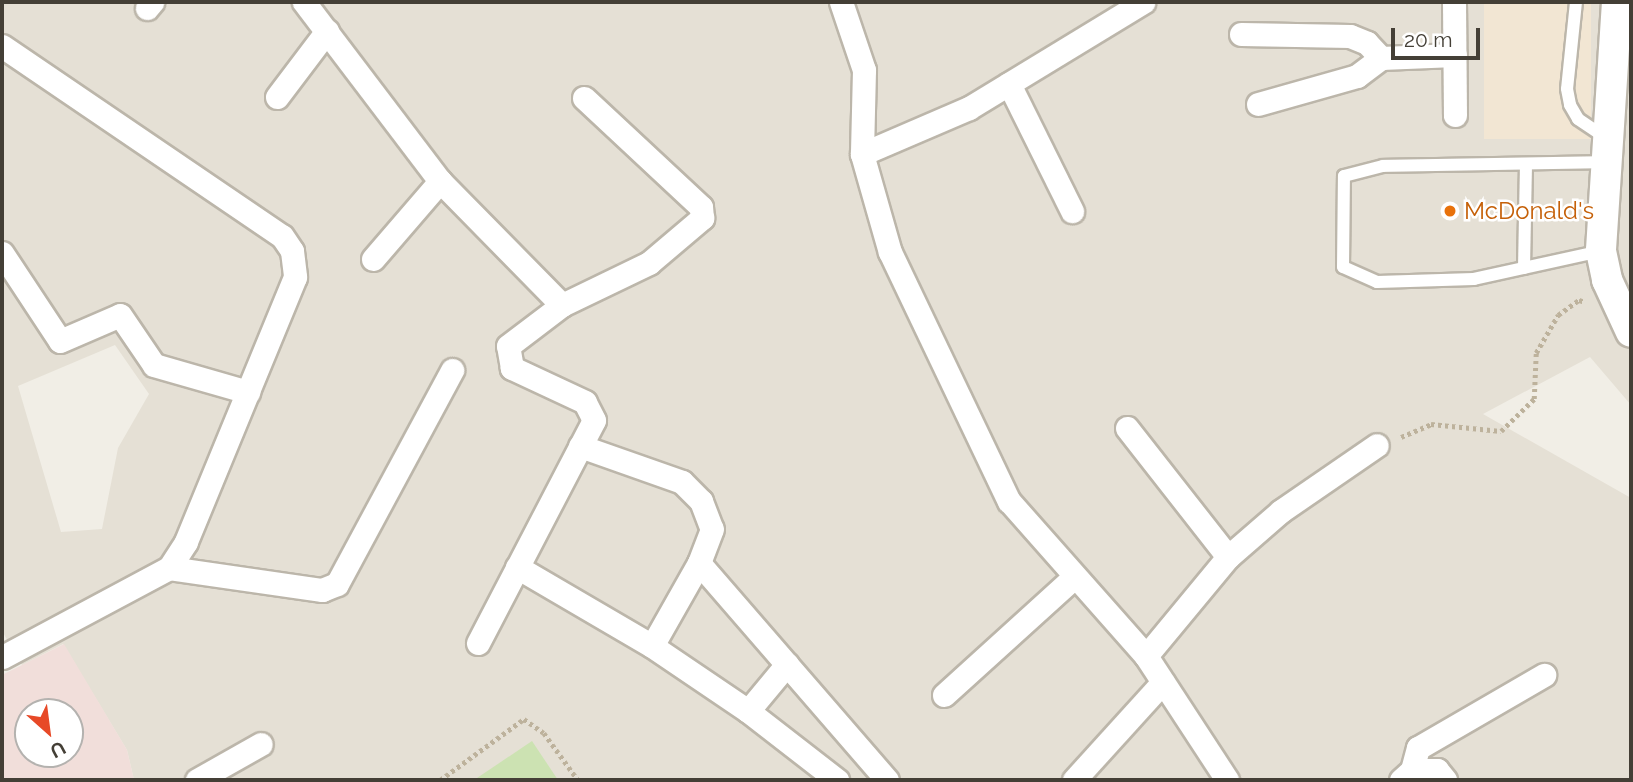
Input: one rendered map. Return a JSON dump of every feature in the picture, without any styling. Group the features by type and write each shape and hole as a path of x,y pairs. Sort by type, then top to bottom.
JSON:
{"street":[{"path":"304,2 440,181 562,305"},
{"path":"841,2 864,70 862,154 890,253 1009,501 1073,578 1146,656 1227,780"},
{"path":"862,154 969,108 1143,2"},
{"path":"1454,2 1455,115"},
{"path":"1617,2 1601,251 1607,280 1627,324"},
{"path":"277,97 327,31"},
{"path":"1241,34 1350,36 1367,43 1381,58"},
{"path":"2,46 282,236 292,251 295,276 186,542 169,568 2,657"},
{"path":"1258,104 1357,76 1381,58 1455,55"},
{"path":"1009,84 1072,211"},
{"path":"478,643 594,420 585,402 512,368 508,358 508,346 562,305 649,262 702,218 704,212 584,98"},
{"path":"373,259 440,181"},
{"path":"2,253 60,341 120,315 154,365 248,392"},
{"path":"169,568 323,590 337,584 452,370"},
{"path":"1127,428 1228,556"},
{"path":"1146,656 1228,556 1281,511 1377,445"},
{"path":"580,446 682,482 701,500 712,529 699,563 652,646"},
{"path":"699,563 887,780"},
{"path":"517,567 652,646 748,711 837,780"},
{"path":"944,695 1073,578"},
{"path":"748,711 787,664"},
{"path":"1406,775 1418,748 1544,675"},
{"path":"1074,780 1163,682"},
{"path":"197,780 261,744"},
{"path":"1406,775 1437,770 1445,780"}],"lane":[{"path":"1576,2 1567,89 1570,105 1578,119 1607,151"},
{"path":"1601,251 1474,279 1377,282 1343,267 1344,176 1384,166 1526,164 1607,151"},
{"path":"1524,268 1526,164"}],"path":[{"path":"1377,445 1431,425 1501,431 1534,400 1535,353 1558,315 1579,300 1627,324"},
{"path":"440,780 524,719 544,733 578,780"}],"shaded area":[{"path":"2,2 1631,2 1631,405 1590,357 1483,414 1631,498 1631,780 134,780 127,750 63,644 22,665 2,631","holes":["115,345 149,394 118,448 102,529 61,532 18,386"]},
{"path":"1484,2 1591,2 1591,139 1484,139"},
{"path":"64,644 127,750 134,780 2,780 2,675"}],"green space":[{"path":"532,741 558,780 474,780"}],"place":[{"name":"McDonald's","path":"1450,211"}]}
